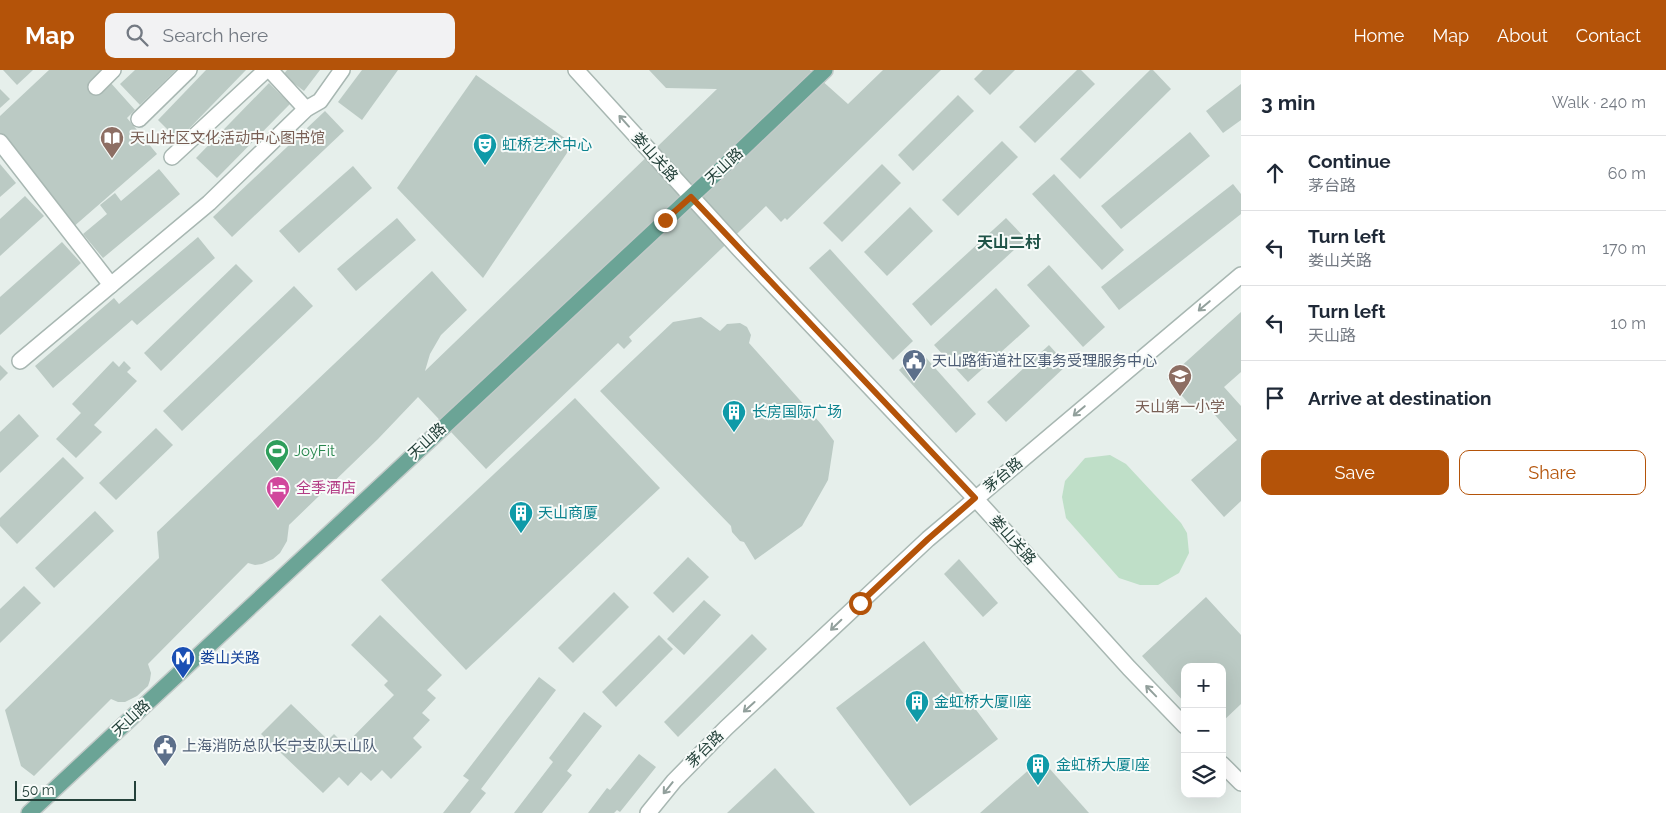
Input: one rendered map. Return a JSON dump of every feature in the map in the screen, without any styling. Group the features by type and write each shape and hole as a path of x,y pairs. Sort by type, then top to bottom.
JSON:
{"main road":[{"name":"天山路","path":"29,813 825,70"}],"street":[{"path":"96,87 112,70"},
{"path":"139,119 189,70"},
{"path":"172,157 268,70 306,109"},
{"path":"20,361 209,202 306,109 320,101 342,70"},
{"name":"娄山关路","path":"576,70 691,197 975,498 1129,668 1181,722"},
{"path":"0,142 111,286"},
{"name":"茅台路","path":"648,813 674,781 726,728 928,539 1241,275"},
{"path":"1226,768 1241,783"}],"green space":[{"path":"1110,455 1126,464 1181,523 1187,533 1189,553 1179,573 1158,585 1140,585 1119,578 1066,518 1062,497 1065,481 1085,458"}],"building":[{"path":"3,70 33,70 17,85"},
{"path":"49,70 103,70 101,72 135,110 127,118 157,154 72,228 0,136 0,116"},
{"path":"135,70 176,70 140,105 120,84"},
{"path":"206,70 246,70 178,140 158,120"},
{"path":"287,70 320,70 304,91 283,75"},
{"path":"362,70 398,70 362,120 338,102"},
{"path":"649,70 810,70 848,104 883,70 941,70 787,220 785,218 781,222 766,206 629,337 632,341 624,349 618,343 486,469 418,397 378,439 289,525 287,541 280,553 262,564 248,563 148,664 151,673 148,686 137,696 125,702 111,699 34,776 21,766 5,710 159,558 157,532 432,271 467,310 441,335 430,354 425,371 717,89 666,88"},
{"path":"983,70 1015,70 990,95 974,79"},
{"path":"1077,70 1081,70 1095,84 1035,143 1019,127"},
{"path":"1150,70 1153,70 1171,89 1080,179 1060,159"},
{"name":"虹桥艺术中心","path":"476,75 573,144 483,278 397,188"},
{"path":"269,83 290,104 217,178 196,158"},
{"path":"1241,84 1241,120 1223,133 1206,111"},
{"path":"0,89 10,99 0,108"},
{"path":"958,95 974,111 913,171 898,155"},
{"path":"325,111 344,131 232,237 213,217"},
{"path":"1190,132 1210,156 1121,229 1101,206"},
{"path":"1002,141 1018,157 958,216 942,200"},
{"path":"0,164 16,183 0,197"},
{"path":"882,164 901,183 842,242 823,223"},
{"path":"353,166 372,188 299,253 279,231"},
{"path":"159,169 180,194 103,258 83,234 107,214 100,205 115,193 121,201"},
{"path":"1054,174 1124,250 1102,270 1032,194"},
{"path":"1233,184 1241,194 1241,214 1119,310 1101,287"},
{"path":"25,196 44,216 0,256 0,219"},
{"path":"910,207 933,231 887,276 864,252"},
{"path":"397,218 416,240 356,291 337,269"},
{"path":"1006,218 1026,239 931,326 912,304"},
{"path":"198,237 215,258 137,325 132,320 53,388 35,366 114,298 119,304"},
{"path":"62,242 81,263 0,335 0,297"},
{"path":"830,249 913,341 893,360 809,268"},
{"path":"236,264 253,281 161,371 144,353"},
{"path":"1049,265 1105,327 1083,347 1027,285"},
{"path":"294,286 313,306 182,431 163,411"},
{"path":"996,288 1030,326 968,382 934,345"},
{"path":"1241,312 1241,372 1224,387 1241,406 1241,501 1224,517 1191,480 1237,440 1208,407 1199,415 1167,379"},
{"name":"长房国际广场","path":"701,317 720,331 727,324 740,323 747,327 751,335 749,343 834,441 828,480 802,526 755,560 744,542 740,541 732,532 731,526 600,391 673,322"},
{"path":"1049,345 1067,365 1006,422 987,402"},
{"path":"920,351 976,414 956,433 899,370"},
{"path":"113,361 119,367 124,361 131,368 127,372 137,381 94,425 102,432 76,458 56,439 81,413 72,404"},
{"path":"0,365 8,373 0,381"},
{"name":"天山商厦","path":"575,398 660,488 466,670 381,580"},
{"path":"19,414 39,436 0,473 0,432"},
{"path":"156,428 173,445 116,500 99,483"},
{"path":"63,457 84,478 17,544 0,526 0,518"},
{"path":"95,511 114,531 54,588 35,568"},
{"path":"688,557 709,577 673,613 653,593"},
{"path":"959,559 998,603 983,617 944,574"},
{"path":"24,586 41,603 0,643 0,609"},
{"path":"614,592 629,607 573,663 558,648"},
{"path":"1206,597 1241,635 1241,704 1226,718 1226,663 1181,663 1181,699 1142,656"},
{"path":"704,600 721,615 684,655 667,639"},
{"path":"380,615 442,675 427,690 436,698 422,713 430,720 413,738 422,747 391,779 382,770 371,781 361,772 348,786 339,777 323,793 261,734 291,704 328,740 334,734 345,745 394,695 384,685 388,681 351,645"},
{"path":"752,634 767,649 678,737 664,722"},
{"path":"659,635 673,649 616,707 602,692"},
{"name":"金虹桥大厦II座","path":"924,641 998,739 910,806 836,708"},
{"path":"539,677 556,690 481,789 486,793 470,813 443,813 469,780 463,776"},
{"path":"584,712 602,726 567,771 572,775 542,813 514,813 553,762 549,758"},
{"path":"639,754 656,767 620,812 617,810 614,813 588,813 607,788 610,790"},
{"name":"金虹桥大厦I座","path":"1041,759 1089,813 980,813"},
{"path":"775,768 815,813 727,813"}],"place":[{"name":"天山社区文化活动中心图书馆","path":"112,159"},
{"name":"虹桥艺术中心","path":"485,166"},
{"name":"天山路街道社区事务受理服务中心","path":"914,382"},
{"name":"天山第一小学","path":"1180,397"},
{"name":"长房国际广场","path":"734,433"},
{"name":"JoyFit","path":"277,472"},
{"name":"全季酒店","path":"278,509"},
{"name":"天山商厦","path":"521,534"},
{"name":"娄山关路","path":"183,679"},
{"name":"金虹桥大厦II座","path":"917,723"},
{"name":"上海消防总队长宁支队天山队","path":"165,767"},
{"name":"金虹桥大厦I座","path":"1038,786"}],"district":[{"name":"天山二村","path":"1009,242"}],"route":[{"path":"665,220 691,197 975,498 860,603"}]}
